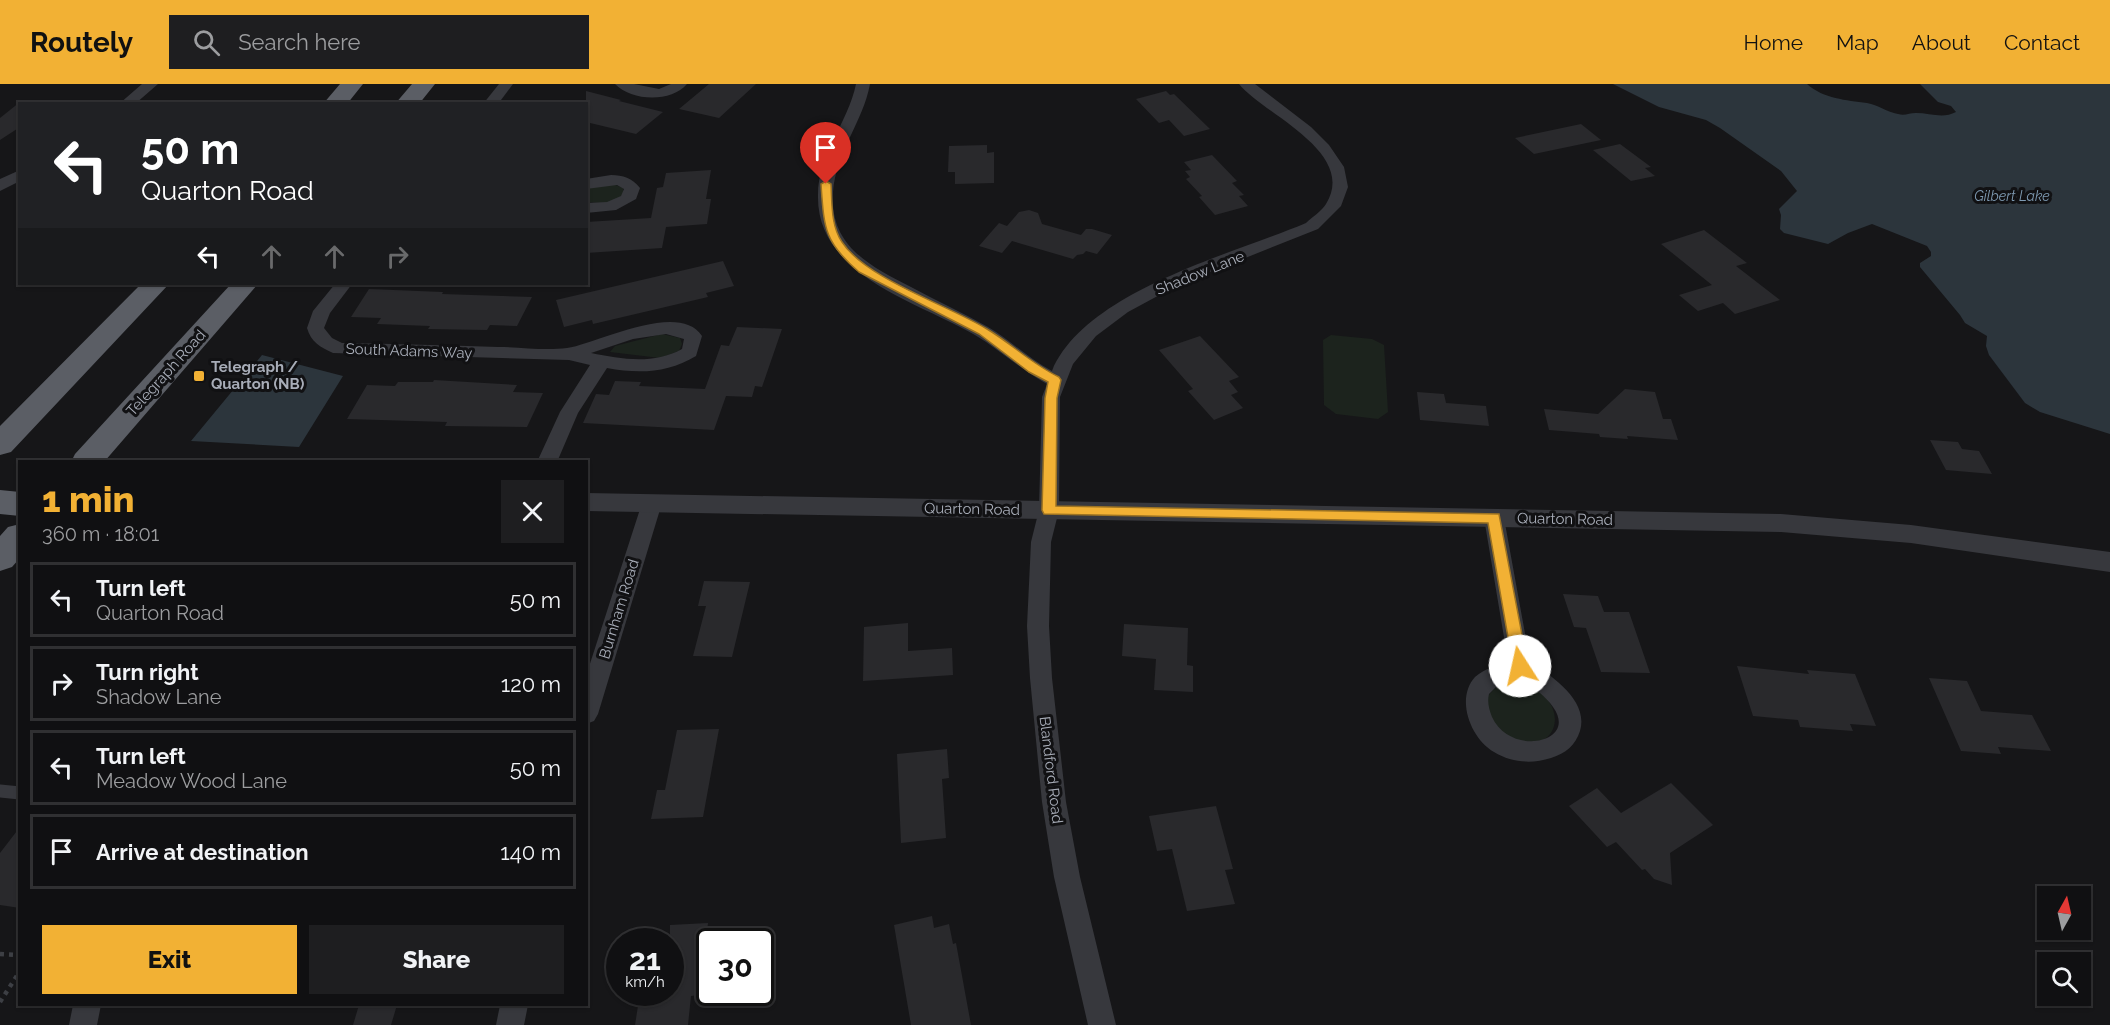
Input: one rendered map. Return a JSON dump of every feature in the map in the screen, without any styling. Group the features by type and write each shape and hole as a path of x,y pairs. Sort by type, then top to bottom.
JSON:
{"highway":[{"path":"336,102 352,84"},
{"path":"408,102 424,84"},
{"path":"0,444 155,285"},
{"name":"Telegraph Road","path":"88,460 245,285"},
{"path":"0,502 18,504"},
{"path":"0,558 18,538"}],"street":[{"path":"128,102 151,84"},
{"path":"492,102 506,84"},
{"path":"622,84 642,92 657,93 673,89 680,84"},
{"path":"863,84 858,102 834,155 826,184 829,222 836,241 847,256 863,269 983,332 1034,369 1055,380"},
{"name":"Shadow Lane","path":"1049,510 1051,398 1055,380 1083,339 1112,315 1138,299 1192,274 1304,230 1324,218 1339,200 1340,171 1331,155 1316,139 1246,84"},
{"path":"0,186 18,175"},
{"path":"588,184 618,180 628,183 632,188 628,199 617,206 588,208"},
{"name":"South Adams Way","path":"343,285 320,313 315,324 316,335 323,344 339,349 569,354 631,364 668,363 690,352 693,336 684,330 659,329 569,354"},
{"path":"548,460 569,412 602,361"},
{"name":"Quarton Road","path":"588,502 1770,523 1835,526 1911,534 2110,562"},
{"name":"Burnham Road","path":"588,708 652,503"},
{"name":"Blandford Road","path":"1049,510 1041,542 1038,626 1044,718 1066,877 1102,1025"},
{"path":"1494,518 1520,666"},
{"path":"83,1025 87,1006"},
{"path":"510,1025 514,1006"}],"lane":[{"path":"0,791 18,793"}],"path":[{"path":"0,954 18,955"},
{"path":"0,1002 18,974"}],"shaded area":[{"path":"613,184 623,188 623,194 615,200 588,202 588,188"},
{"path":"662,334 680,338 682,344 679,351 660,358 610,352 615,346"},
{"path":"1331,335 1372,339 1384,345 1388,412 1378,419 1336,414 1324,405 1323,340"},
{"path":"1504,684 1527,687 1543,695 1552,707 1555,720 1552,732 1543,740 1528,743 1509,737 1488,718 1487,697 1494,689"}],"water":[{"name":"Gilbert Lake","path":"1613,84 1807,84 1828,96 1871,104 1898,114 1941,115 1956,112 1951,106 1938,102 1920,84 2110,84 2110,434 2040,412 2025,403 1989,355 1986,346 1987,336 1965,323 1920,267 1920,263 1931,256 1927,246 1872,224 1828,244 1784,233 1780,229 1779,209 1797,191 1781,171 1706,120 1659,107"},
{"path":"262,355 343,376 299,447 191,441"}],"building":[{"path":"709,84 756,84 719,118 679,109"},
{"path":"586,91 663,112 636,134 588,122 588,102 586,102"},
{"path":"1166,91 1170,95 1174,94 1210,129 1184,136 1169,120 1159,123 1136,99"},
{"path":"18,104 18,128 0,140 0,118"},
{"path":"1581,124 1601,140 1534,154 1515,138"},
{"path":"1620,144 1651,167 1645,168 1655,176 1631,181 1593,150"},
{"path":"987,145 987,153 994,152 994,183 955,184 955,172 948,172 949,146"},
{"path":"1212,155 1237,181 1232,183 1244,195 1239,196 1248,206 1215,215 1186,179 1190,177 1185,171 1191,170 1184,162"},
{"path":"711,170 706,199 711,199 707,224 666,227 662,248 588,253 588,222 651,218 657,188 663,187 666,173"},
{"path":"1029,210 1038,213 1042,224 1081,235 1086,229 1092,229 1112,235 1097,254 1086,251 1073,259 1012,241 1002,253 979,246 999,223 1007,226 1019,212"},
{"path":"1704,230 1747,263 1736,266 1780,300 1735,314 1723,303 1698,311 1679,295 1712,285 1661,244"},
{"path":"723,261 734,286 706,293 708,297 593,324 592,320 564,327 556,300"},
{"path":"369,289 532,297 517,326 490,325 487,330 428,329 430,326 377,324 381,318 351,317"},
{"path":"737,327 782,329 762,387 755,386 752,397 726,396 714,430 583,423 596,394 609,395 615,381 641,382 639,386 705,389 721,345 729,346"},
{"path":"1200,336 1239,377 1229,381 1238,392 1231,395 1243,408 1214,420 1188,391 1193,389 1159,350"},
{"path":"434,380 517,385 513,392 543,393 527,427 445,426 447,422 347,419 367,385 395,386 398,382 433,382"},
{"path":"1625,389 1655,392 1663,419 1671,419 1678,440 1627,436 1628,439 1600,437 1599,434 1549,430 1544,409 1598,414"},
{"path":"1417,392 1444,394 1446,403 1486,406 1489,426 1420,420"},
{"path":"1930,440 1958,442 1962,449 1979,451 1992,474 1946,470"},
{"path":"704,581 750,582 732,657 693,656 706,606 698,606"},
{"path":"1563,594 1598,596 1604,612 1629,612 1650,673 1601,672 1586,628 1574,627"},
{"path":"908,623 908,651 952,648 953,675 863,681 864,627"},
{"path":"1124,624 1188,628 1187,665 1193,666 1193,692 1154,690 1156,659 1122,656"},
{"path":"1737,666 1809,674 1807,670 1855,674 1876,726 1850,724 1853,731 1800,727 1798,720 1753,716"},
{"path":"1929,678 1967,681 1981,711 2032,715 2051,751 1998,747 2001,754 1961,751"},
{"path":"719,729 703,817 651,819 657,790 665,790 677,730"},
{"path":"947,749 949,778 942,779 946,838 901,843 897,754"},
{"path":"1671,783 1713,825 1670,853 1672,885 1654,879 1645,869 1642,870 1616,842 1607,847 1569,806 1597,788 1621,813"},
{"path":"1216,806 1233,869 1225,870 1235,904 1187,911 1172,849 1157,851 1149,816"},
{"path":"18,830 18,908 0,905 0,853"},
{"path":"932,916 934,928 949,924 953,944 956,943 971,1025 911,1025 894,925"},
{"path":"708,923 707,928 696,928 696,995 691,996 688,1025 635,1025 638,1006 684,1006 684,928 670,928 670,925"},
{"path":"359,1006 397,1006 391,1025 353,1025"}],"place":[{"name":"Telegraph / Quarton (NB)","path":"199,376"}],"route":[{"path":"826,184 829,222 836,241 847,256 863,269 947,311 983,332 1034,369 1055,380 1051,398 1049,510 1494,518 1520,666"}]}
